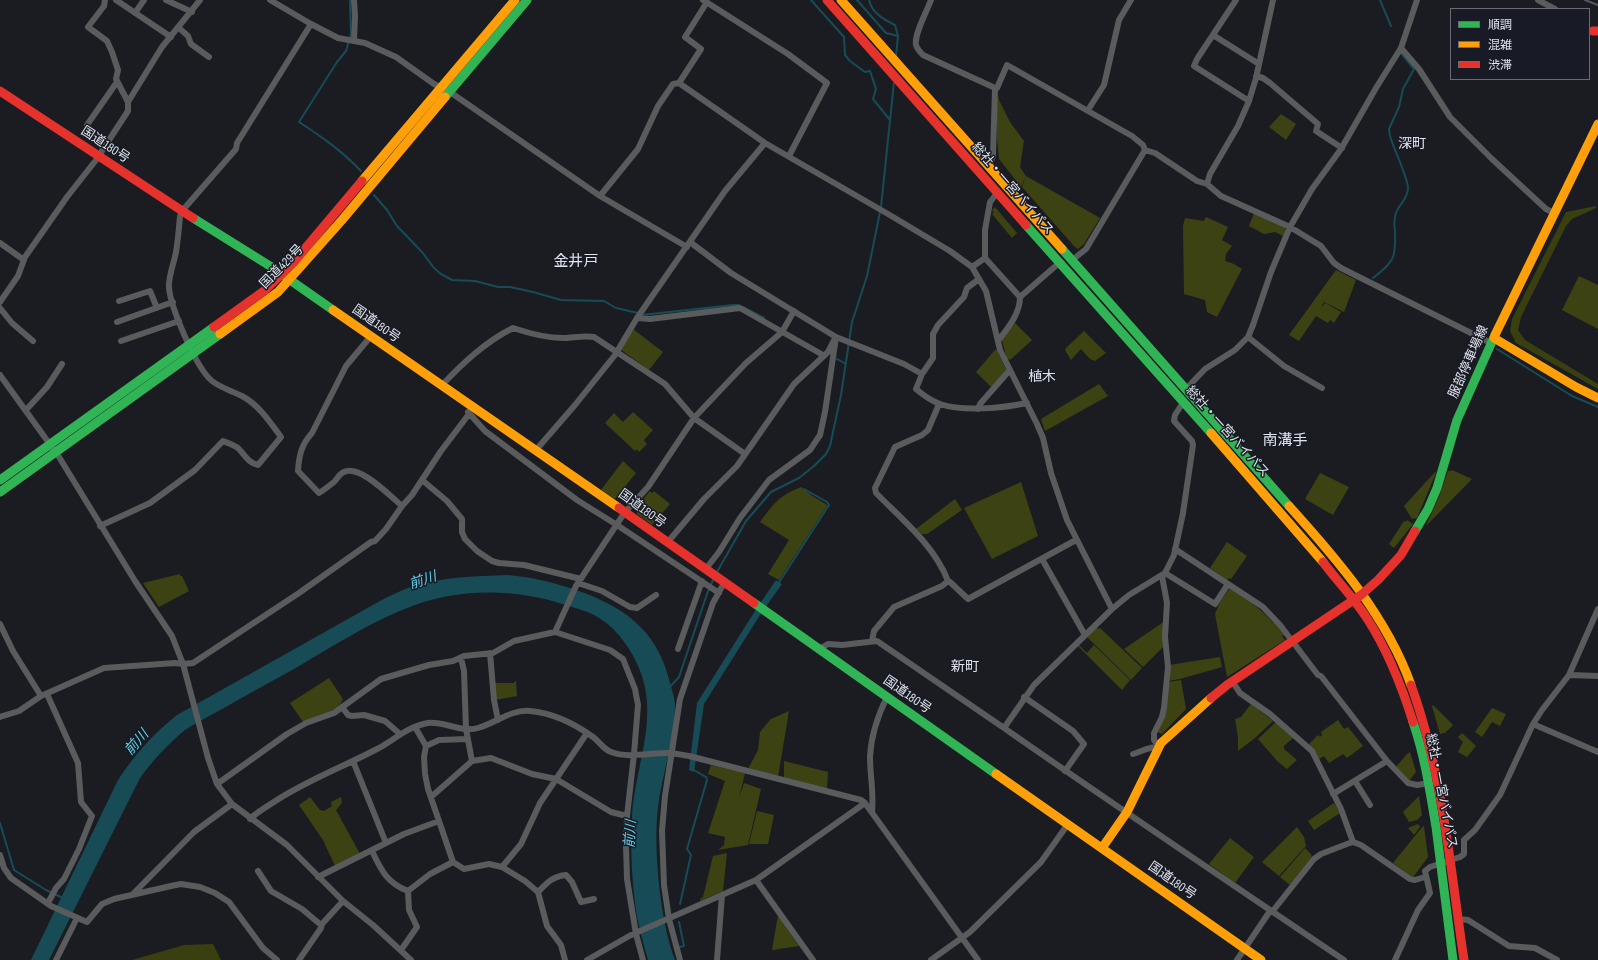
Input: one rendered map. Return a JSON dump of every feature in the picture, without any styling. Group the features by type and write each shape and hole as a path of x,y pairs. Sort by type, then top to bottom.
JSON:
{"main road":[{"name":"国道429号","path":"0,480 191,348 278,292 290,280 446,90 515,0"},
{"name":"国道429号","path":"0,492 56,452 264,291 282,274 526,0"},
{"name":"総社・一宮バイパス","path":"827,0 1301,536 1357,598 1373,612 1393,644 1415,692 1424,719 1439,780 1464,960"},
{"name":"総社・一宮バイパス","path":"841,0 1308,527 1357,598 1382,643 1405,697 1422,748 1429,782 1441,863 1453,960"},
{"name":"国道180号","path":"0,91 182,211 282,274 625,512 1261,960"},
{"name":"服部停車場線","path":"1102,848 1127,812 1161,743 1213,696 1357,598 1378,580 1400,555 1419,527 1428,509 1437,488 1457,420 1492,340 1598,124"},
{"path":"987,180 992,170"},
{"path":"1492,340 1598,398"}],"street":[{"path":"0,302 18,276 24,260 128,111 128,102 117,82 116,79 118,70 107,41 88,27 104,6 106,0"},
{"path":"116,0 171,37"},
{"path":"135,13 144,0"},
{"path":"166,0 192,12"},
{"path":"128,102 162,47 192,12 200,0"},
{"path":"270,0 338,38 365,43 396,57 600,196 689,244 731,273 837,338 904,364 922,374"},
{"path":"351,40 355,16 354,0"},
{"path":"932,0 916,36 917,46 920,52 923,55 995,89"},
{"path":"1088,110 1104,85 1119,20 1131,0"},
{"path":"1236,0 1194,66 1249,101"},
{"path":"1207,184 1210,174 1238,126 1249,101 1273,0"},
{"path":"1004,728 1024,697 1034,685 1112,609 1129,595 1164,575 1171,562 1183,514 1193,445 1192,441 1174,421 1175,415 1183,403 1186,389 1205,369 1235,350 1248,337 1270,272 1290,227 1312,189 1342,148 1376,88 1401,48 1418,0"},
{"path":"1538,0 1553,8"},
{"path":"679,83 700,48 685,37 705,1 788,54 827,83 789,156"},
{"path":"100,526 150,503 195,470 223,441 238,448 245,457 254,464 258,465 281,437 254,405 242,396 221,387 201,368 179,321 169,286 182,211 236,149 237,143 311,24"},
{"path":"179,28 188,36 191,44 209,57"},
{"path":"1213,35 1259,64"},
{"path":"1401,48 1419,69 1450,117 1492,159 1546,209 1554,213"},
{"path":"992,170 995,89 997,88 1007,65 1132,136 1143,145 1145,150 1154,153 1197,181 1207,184 1221,196 1290,227 1321,246 1334,263 1341,268 1492,340"},
{"path":"1256,76 1263,78 1318,124 1316,132 1342,148"},
{"path":"87,125 117,82"},
{"path":"600,196 638,149 658,106 673,84 679,83 765,143 950,251 972,267 986,291 1000,350 1009,371 1027,403 1042,438 1051,473 1067,520 1112,609"},
{"path":"536,450 588,389 616,351 639,315 725,191 765,143"},
{"path":"1020,297 1059,263 1072,260 1086,249 1145,150"},
{"path":"998,192 990,202 985,230 985,258 1020,297 1020,306 1011,324 998,341"},
{"path":"0,243 24,260"},
{"path":"972,267 985,258"},
{"path":"979,279 967,288 964,297 938,325 933,334 933,358 922,374 916,389 939,404 978,409 997,408 1027,403"},
{"path":"119,301 150,290 157,308"},
{"path":"117,322 173,302"},
{"path":"0,308 12,323 33,341"},
{"path":"639,315 650,319 737,308 783,330 823,355"},
{"path":"555,632 578,583 625,512 648,487 694,418 746,364 783,330 794,312"},
{"path":"121,341 179,321"},
{"path":"442,385 485,345 513,328 561,338 594,337 665,384 694,418 745,454"},
{"path":"371,336 346,366 312,433 304,442 299,458 298,471 319,493 335,481 342,473 349,470 358,472 369,478 402,506"},
{"path":"1248,337 1284,366 1322,388"},
{"path":"667,543 704,499 737,466 794,384 823,355 828,352 837,338"},
{"path":"707,571 740,518 769,480 810,450 820,435 837,338"},
{"path":"26,410 47,387 62,364"},
{"path":"978,409 980,404 1009,371"},
{"path":"0,375 56,452 100,526 172,636 184,664 205,748 217,784 232,804 250,819 287,845 343,901 373,925 411,960"},
{"path":"467,402 466,407 469,414 491,436 577,500 717,592"},
{"path":"939,404 928,430 922,435 895,447 875,488 876,494 922,540 939,564 948,581 968,599 1076,540"},
{"path":"0,717 19,711 44,695 104,668 175,662 184,664 193,663 299,593 371,542 375,541 412,495 441,451 469,414"},
{"path":"422,480 447,501 462,519 462,532 465,539 477,551 492,561 524,565 602,591 630,606 637,608 656,595"},
{"path":"1175,549 1263,608 1343,703 1387,761 1408,783 1417,785 1429,782"},
{"path":"1042,559 1085,635"},
{"path":"1164,575 1215,604 1228,584"},
{"path":"1160,747 1154,740 1154,733 1162,717 1164,708 1168,667 1165,637 1167,603 1164,575"},
{"path":"872,641 874,631 894,607 942,586 948,581"},
{"path":"678,649 703,582"},
{"path":"680,960 668,919 664,885 662,831 665,796 680,699 717,592 723,582"},
{"path":"1395,960 1418,910 1430,893 1424,871 1464,854 1464,840 1475,830 1500,795 1533,724 1569,675 1598,609"},
{"path":"0,624 13,651 44,695 78,763 81,802 92,816 79,849 64,879 55,889 51,902"},
{"path":"217,784 286,734 306,723 334,713 381,679 429,664 453,661 461,658 490,653 514,641 555,632 610,650 623,659 635,689 638,704 637,755 627,816 627,879 643,960"},
{"path":"819,649 828,644 842,645 877,641 1127,812 1165,840 1344,960"},
{"path":"490,653 494,700 498,720"},
{"path":"461,658 464,672 466,729 472,760"},
{"path":"1569,675 1598,676"},
{"path":"1232,682 1240,693 1270,714 1312,751 1341,809 1353,842"},
{"path":"872,812 873,805 870,757 880,710 887,697"},
{"path":"1024,697 1073,730 1084,744 1065,771"},
{"path":"342,707 348,715 364,715 385,721 400,734"},
{"path":"250,819 257,812 298,786 353,761 414,727 429,723 466,729 477,728 527,710 539,712 552,716 587,733 595,738 606,750 621,755 671,753 689,756 861,800 872,812 978,960"},
{"path":"1533,724 1598,752"},
{"path":"414,727 426,746 424,757 425,774 431,797 453,862 464,869 488,864 502,867 525,881 538,892 547,926 561,945 565,960"},
{"path":"502,867 521,844 540,803 587,733"},
{"path":"426,746 439,740 468,739"},
{"path":"1133,754 1142,752 1152,746 1160,747"},
{"path":"431,797 472,760 491,758 532,774 556,779 611,812 627,816"},
{"path":"353,761 386,843"},
{"path":"1333,794 1387,761"},
{"path":"1355,781 1370,805"},
{"path":"587,960 637,933 756,880 865,803"},
{"path":"132,895 194,832 232,804"},
{"path":"318,877 404,834 439,821"},
{"path":"931,960 970,932 1041,862 1068,824"},
{"path":"1237,960 1244,948 1271,912 1314,859 1327,851 1353,842 1361,845 1410,879 1415,880 1425,877"},
{"path":"372,851 388,880 400,888 408,891"},
{"path":"0,855 8,875 75,917 87,922 102,904 114,899 181,884 200,887 215,893 229,902 263,948 277,960"},
{"path":"408,891 430,874 453,862"},
{"path":"258,871 271,891 302,909 321,926"},
{"path":"538,892 550,880 566,875 572,882 581,902 594,899"},
{"path":"756,880 813,960"},
{"path":"401,950 417,927 409,910 408,891"},
{"path":"717,960 722,895"},
{"path":"299,960 321,926 343,901"},
{"path":"56,960 75,917"},
{"path":"1458,919 1468,920 1509,946 1535,948 1556,960"}],"green space":[{"path":"998,94 999,100 1010,122 1024,141 1020,167 1026,176 1021,187 999,159 997,139"},
{"path":"1281,114 1296,124 1286,140 1269,127"},
{"path":"1026,176 1100,218 1084,244 1078,249 1022,187"},
{"path":"1596,206 1596,208 1572,219 1566,226 1521,317 1518,330 1525,340 1598,384 1598,389 1516,343 1510,331 1512,319 1566,212"},
{"path":"995,207 1017,233 1012,238 992,214 994,213 992,210"},
{"path":"1254,213 1286,227 1283,236 1275,232 1264,234 1249,226"},
{"path":"1206,217 1228,227 1222,240 1232,246 1226,254 1225,261 1242,269 1217,317 1207,312 1205,300 1184,294 1183,226 1185,218 1204,221"},
{"path":"1336,270 1356,280 1344,312 1324,302 1321,308 1325,303 1341,312 1334,323 1330,320 1328,323 1316,316 1299,341 1289,335"},
{"path":"1579,276 1598,285 1598,329 1562,310"},
{"path":"1015,323 1032,340 1010,360 1007,360 1002,340"},
{"path":"633,329 663,352 649,370 620,349"},
{"path":"1084,331 1106,353 1095,361 1090,359 1081,349 1071,360 1065,350"},
{"path":"996,349 1007,371 992,388 976,372"},
{"path":"1099,384 1108,396 1045,431 1041,419"},
{"path":"633,412 653,430 644,440 647,444 639,452 637,449 635,451 605,423 614,413 623,422"},
{"path":"623,461 636,473 615,499 601,490"},
{"path":"1452,470 1472,479 1426,526 1448,471"},
{"path":"1435,472 1436,473 1417,518 1412,519 1404,506"},
{"path":"1320,473 1349,487 1333,515 1305,499"},
{"path":"1021,482 1038,536 992,559 964,508"},
{"path":"801,487 827,506 779,580 768,574 789,540 760,522 782,497"},
{"path":"650,491 652,493 654,491 670,504 652,525 637,514 636,508"},
{"path":"955,499 962,510 927,534 922,534 916,529"},
{"path":"1407,520 1413,524 1394,548 1389,544 1404,521 1406,522"},
{"path":"1227,542 1247,556 1231,579 1229,578 1227,580 1210,568"},
{"path":"180,574 189,591 159,607 143,583"},
{"path":"1230,588 1248,600 1273,623 1274,622 1284,635 1282,636 1285,640 1227,677 1215,614 1220,602"},
{"path":"1165,621 1164,646 1143,667 1124,649"},
{"path":"1097,627 1098,629 1100,628 1142,668 1131,680 1087,637"},
{"path":"1078,644 1087,653 1094,645 1130,680 1122,690 1077,645"},
{"path":"1220,657 1222,667 1168,681 1169,665"},
{"path":"329,678 343,699 336,708 326,714 303,722 290,703"},
{"path":"1181,680 1186,709 1162,734 1157,732 1168,682"},
{"path":"516,681 517,696 495,700 494,683 513,683"},
{"path":"1251,704 1273,721 1238,751 1238,737 1235,719 1241,717"},
{"path":"1433,705 1453,725 1445,733 1440,734 1432,706"},
{"path":"1492,708 1506,714 1500,726 1492,722 1482,737 1475,732"},
{"path":"789,711 778,777 748,769 758,750 760,732 771,719"},
{"path":"1338,720 1344,729 1348,727 1363,746 1347,758 1343,754 1329,763 1324,756 1319,759 1309,744 1318,735 1320,737 1322,735 1321,732"},
{"path":"1276,722 1293,738 1284,746 1284,749 1297,760 1287,769 1278,762 1258,739"},
{"path":"1462,733 1476,746 1467,757 1458,752 1463,742 1458,737"},
{"path":"1410,752 1416,772 1409,781 1396,767"},
{"path":"784,761 828,772 827,789 784,778"},
{"path":"711,765 745,773 739,798 744,783 761,789 748,845 718,850 724,845 725,837 708,833 725,781 708,774"},
{"path":"1419,796 1422,815 1417,820 1409,822 1403,812"},
{"path":"310,797 320,810 324,811 332,806 331,802 341,797 342,803 336,810 360,854 335,866 323,840 299,805"},
{"path":"1334,803 1340,813 1314,830 1308,821"},
{"path":"757,811 774,815 768,844 749,844"},
{"path":"1418,824 1420,827 1414,835 1408,828"},
{"path":"1423,826 1428,857 1414,876 1411,876 1393,863"},
{"path":"1297,827 1304,837 1306,846 1279,876 1262,862"},
{"path":"1230,838 1254,857 1235,883 1209,864"},
{"path":"1305,848 1311,854 1312,858 1290,885 1280,877"},
{"path":"727,853 723,891 700,901 703,897 713,856"},
{"path":"778,915 799,946 772,950"},
{"path":"213,944 221,960 132,960 184,945"}],"water":[{"name":"前川","path":"508,575 533,578 573,589 590,595 621,611 646,632 663,661 673,692 675,706 671,744 658,807 656,843 659,884 665,925 675,960 648,960 635,905 631,854 631,828 634,797 647,723 645,686 636,661 624,641 614,629 598,617 546,599 525,595 483,592 442,597 402,610 357,632 185,730 161,752 140,778 49,960 31,960 118,780 131,761 145,745 177,715 380,601 408,588 445,579"},
{"path":"776,580 782,584 760,615 704,704 694,772 689,770 697,703"}],"waterway":[{"path":"350,0 351,34 346,51 337,62 299,122 332,145 361,171"},
{"path":"811,0 844,37 845,55 850,61 865,72 870,71 876,89 873,99 890,120"},
{"path":"857,0 886,33 898,36"},
{"path":"869,0 870,5 875,12 882,18 895,25 898,36 896,56"},
{"path":"1380,0 1391,26"},
{"path":"1373,278 1392,259 1395,248 1395,215 1408,192 1405,176 1392,142 1389,129 1399,107 1403,89 1414,69 1401,53"},
{"path":"881,207 894,82"},
{"path":"374,195 387,210 397,226 422,252 434,268 452,280 475,281 498,287 510,287 561,300 604,301 616,308 642,315 739,305"},
{"path":"717,572 746,521 771,492 799,478 826,454 830,446 841,395 852,322 867,276 880,212"},
{"path":"743,307 764,318"},
{"path":"1497,349 1572,396 1598,407"},
{"path":"837,359 846,364"},
{"path":"778,584 829,505 827,502 804,489"},
{"path":"669,688 679,677 713,580"},
{"path":"680,904 691,855 687,849 707,780 706,777 692,769"},
{"path":"0,823 14,870 46,890 63,898"},
{"path":"679,922 684,946 680,947"}],"railway":[{"path":"1585,0 1598,5"}],"traffic: fast":[{"path":"445,97 527,0"},
{"path":"193,218 270,266 333,310"},
{"path":"1026,225 1211,433"},
{"path":"1062,249 1289,506"},
{"path":"0,480 214,327"},
{"path":"0,492 220,334"},
{"path":"1415,531 1428,509 1437,488 1457,420 1495,335"},
{"path":"754,603 996,774"},
{"path":"1413,722 1424,761 1432,800 1453,960"}],"traffic: slow":[{"path":"362,181 515,0"},
{"path":"841,0 1062,249"},
{"path":"220,334 278,292 342,220 445,97"},
{"path":"1495,335 1598,124"},
{"path":"333,310 619,508"},
{"path":"1494,338 1576,387 1598,398"},
{"path":"1211,433 1323,562"},
{"path":"1289,506 1325,547 1375,612 1401,660 1411,685"},
{"path":"1102,848 1127,812 1161,743 1211,698"},
{"path":"996,774 1261,960"}],"traffic: jam":[{"path":"827,0 1026,225"},
{"path":"1593,31 1598,31"},
{"path":"0,91 193,218"},
{"path":"214,327 264,291 293,263 362,181"},
{"path":"619,508 754,603"},
{"path":"1211,698 1227,685 1361,595 1378,580 1401,555 1415,531"},
{"path":"1323,562 1368,620 1382,644 1394,670 1413,722"},
{"path":"1411,685 1422,718 1438,786 1450,855 1464,960"}],"district":[{"name":"深町","path":"1412,144"},
{"name":"金井戸","path":"576,262"},
{"name":"植木","path":"1042,377"},
{"name":"南溝手","path":"1285,441"},
{"name":"新町","path":"965,667"}]}
